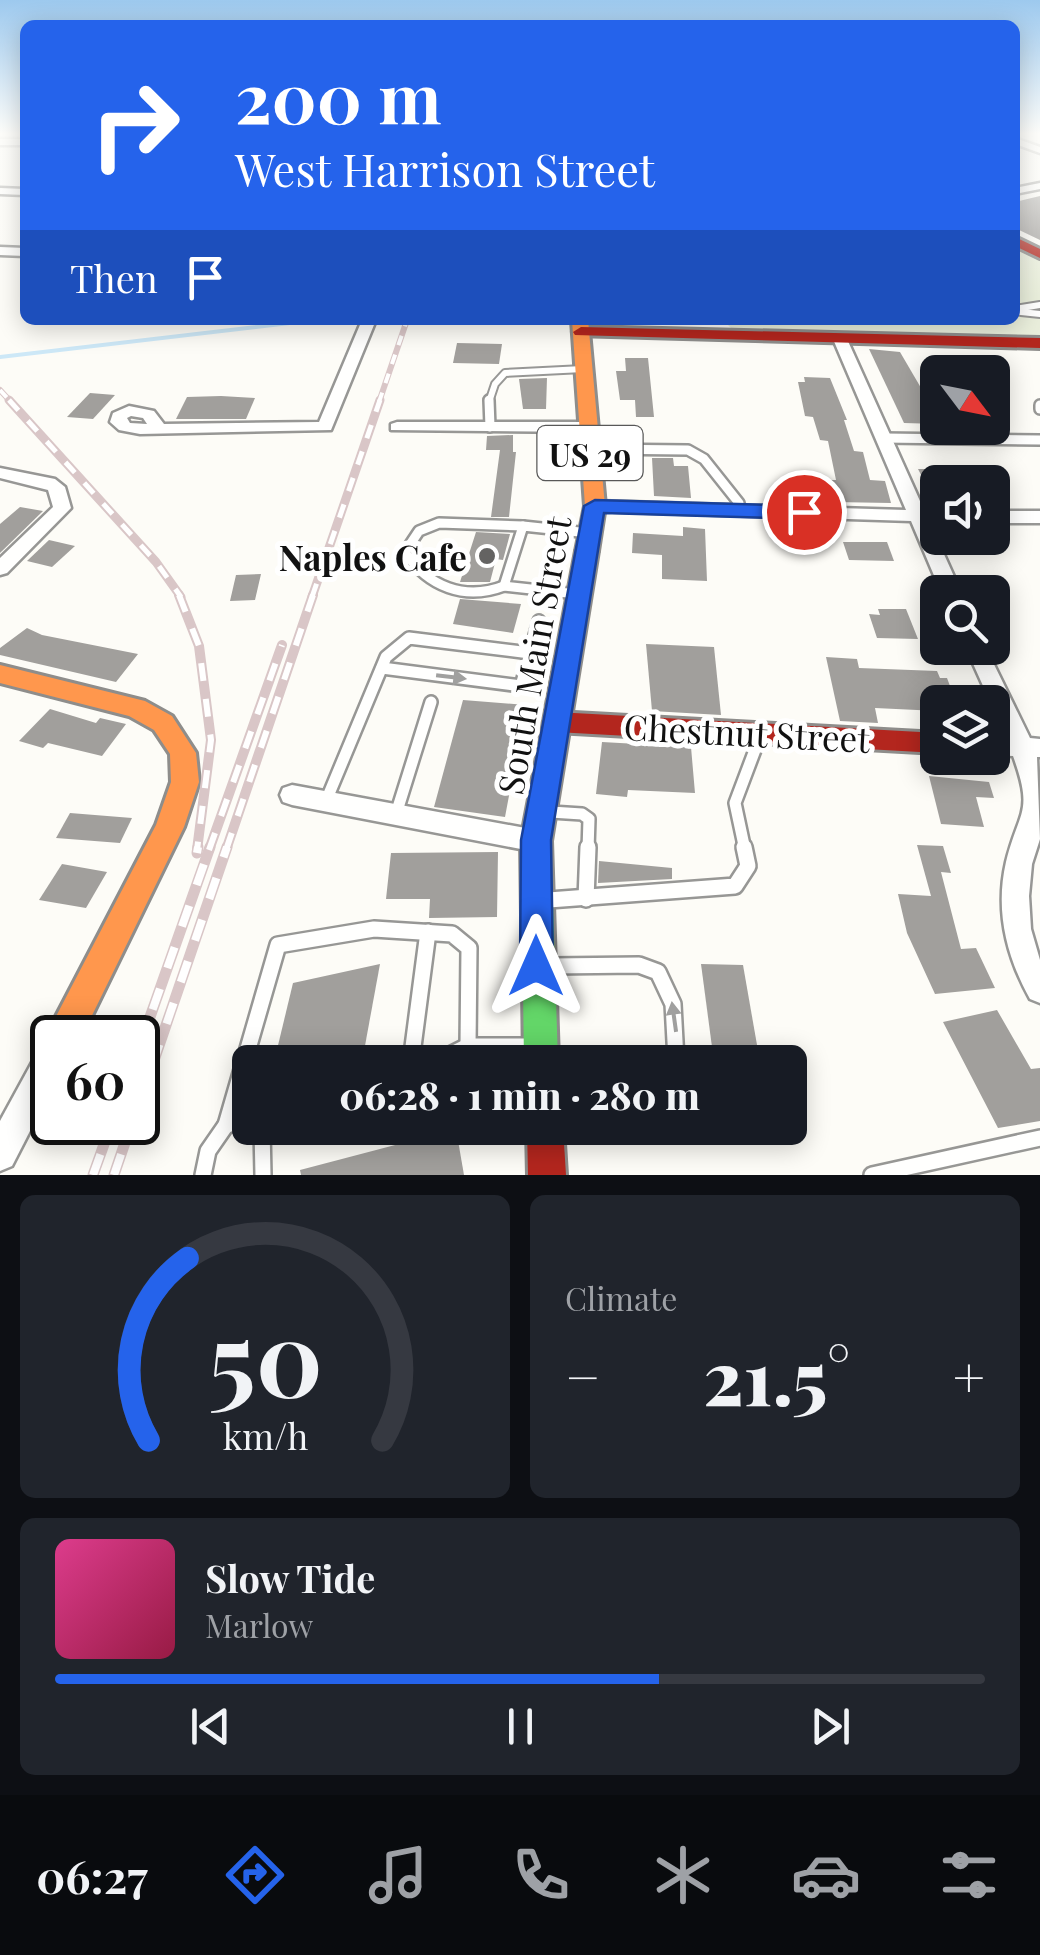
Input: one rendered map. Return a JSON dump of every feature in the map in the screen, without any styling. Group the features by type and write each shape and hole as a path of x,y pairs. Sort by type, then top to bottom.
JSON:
{"street":[{"path":"155,428 325,427 368,325"},
{"path":"580,326 840,340 1040,343"},
{"name":"South Main Street","path":"540,1045 536,840 556,722 553,639 579,594 595,506 580,326"},
{"path":"840,340 943,575"},
{"path":"397,426 490,426 588,438"},
{"path":"0,473 36,478 56,487 62,508 0,569"},
{"path":"595,506 920,516"},
{"path":"1010,516 1040,517"},
{"path":"985,665 1031,748 1038,802 1019,863 1013,914 1032,978 1040,990"},
{"path":"0,674 136,708 163,723 182,753 186,782 170,826 75,1015"},
{"name":"Chestnut Street","path":"556,722 920,742"},
{"path":"292,795 536,840"},
{"path":"0,1154 30,1099"},
{"path":"546,1145 548,1175"}],"lane":[{"path":"490,426 487,411 492,389 505,373 583,369"},
{"path":"588,438 688,450 704,458 733,495 740,511"},
{"path":"882,438 1040,440"},
{"path":"579,594 504,586 490,594 443,589 414,570 405,552 418,530 439,523 590,533"},
{"path":"504,586 523,526"},
{"path":"326,802 386,656 409,638 530,653 553,639 538,621"},
{"path":"382,668 521,686 530,653"},
{"path":"396,814 430,702"},
{"path":"537,900 735,886 748,866 735,803 761,733"},
{"path":"541,811 582,814 589,819 586,898"},
{"path":"203,1175 208,1151 226,1125 278,946 374,929 452,934 469,948 468,1045"},
{"path":"413,1045 428,932"},
{"path":"536,966 639,965 658,972 673,1004 675,1045"},
{"path":"226,1125 232,1124"},
{"path":"872,1175 1040,1138"},
{"path":"262,1145 263,1175"}],"green space":[{"path":"1020,250 1040,260 1040,339 735,332 728,325 1020,325"}],"building":[{"path":"1040,196 1040,240 1020,230 1020,201"},
{"path":"457,343 502,344 499,364 453,363"},
{"path":"869,349 900,352 920,386 920,423 904,423"},
{"path":"625,358 648,358 654,417 636,417 635,400 620,400 616,371 626,371"},
{"path":"804,377 830,378 847,420 854,451 863,452 870,480 885,481 891,503 834,502 827,480 836,480 828,441 820,440 813,417 805,416 798,382 805,382"},
{"path":"547,378 546,409 523,409 519,379"},
{"path":"90,393 115,395 93,419 67,417"},
{"path":"187,397 255,398 246,419 176,419"},
{"path":"513,435 516,452 509,517 491,517 500,450 486,450 487,436"},
{"path":"652,458 673,458 674,466 688,466 691,498 654,496"},
{"path":"20,507 43,511 0,553 0,524"},
{"path":"683,527 705,529 707,581 662,579 662,555 632,553 633,533 683,536"},
{"path":"476,532 510,534 503,560 496,559 490,582 460,582"},
{"path":"49,540 75,546 52,567 27,561"},
{"path":"843,542 887,542 894,561 849,560"},
{"path":"261,574 255,600 230,601 236,575"},
{"path":"460,599 521,604 513,633 453,624"},
{"path":"878,609 906,609 918,639 877,638 869,614 880,615"},
{"path":"27,628 42,635 138,654 116,682 0,655 0,648"},
{"path":"646,644 714,647 721,715 652,711"},
{"path":"826,657 857,659 859,668 937,671 950,685 920,685 920,710 875,708 878,723 840,721"},
{"path":"463,700 526,705 505,817 434,807"},
{"path":"50,709 96,723 100,718 126,724 102,756 48,743 43,748 19,741"},
{"path":"602,742 691,747 695,793 628,790 627,797 596,794"},
{"path":"929,776 989,782 994,798 976,797 984,827 941,824"},
{"path":"70,813 132,818 120,843 56,838"},
{"path":"917,845 943,846 951,873 941,872 961,949 976,948 995,988 935,994 907,933 898,894 931,896"},
{"path":"498,852 497,917 429,918 430,899 386,899 391,853"},
{"path":"599,861 672,868 672,879 598,883"},
{"path":"62,864 107,872 86,908 39,900"},
{"path":"380,964 365,1045 278,1045 293,983"},
{"path":"701,964 743,965 757,1045 712,1045"},
{"path":"997,1010 1031,1069 1040,1068 1040,1121 998,1128 943,1022"},
{"path":"395,1145 459,1145 464,1175 301,1175 300,1170"}],"waterway":[{"path":"0,357 272,325"}],"railway":[{"path":"379,402 405,325"},
{"path":"0,390 11,402"},
{"path":"9,400 156,562 181,597"},
{"path":"312,597 380,400"},
{"path":"179,595 199,646 211,740 197,850"},
{"path":"226,850 313,595"},
{"path":"209,850 282,645"},
{"path":"197,853 198,847"},
{"path":"151,1015 210,847"},
{"path":"160,1043 227,847"},
{"path":"93,1175 104,1145"},
{"path":"114,1175 124,1145"}],"traffic: fast":[{"path":"541,1045 536,841 587,551"}],"traffic: slow":[{"path":"580,325 595,506 587,551"},
{"path":"0,674 136,708 163,723 183,753 185,782 170,827 75,1015"}],"traffic: jam":[{"path":"1020,244 1040,254"},
{"path":"581,332 1040,343"},
{"path":"556,722 920,742"},
{"path":"546,1145 547,1175"}],"place":[{"name":"Naples Cafe","path":"487,556"}],"route":[{"path":"536,966 536,840 595,506 804,512"}]}
